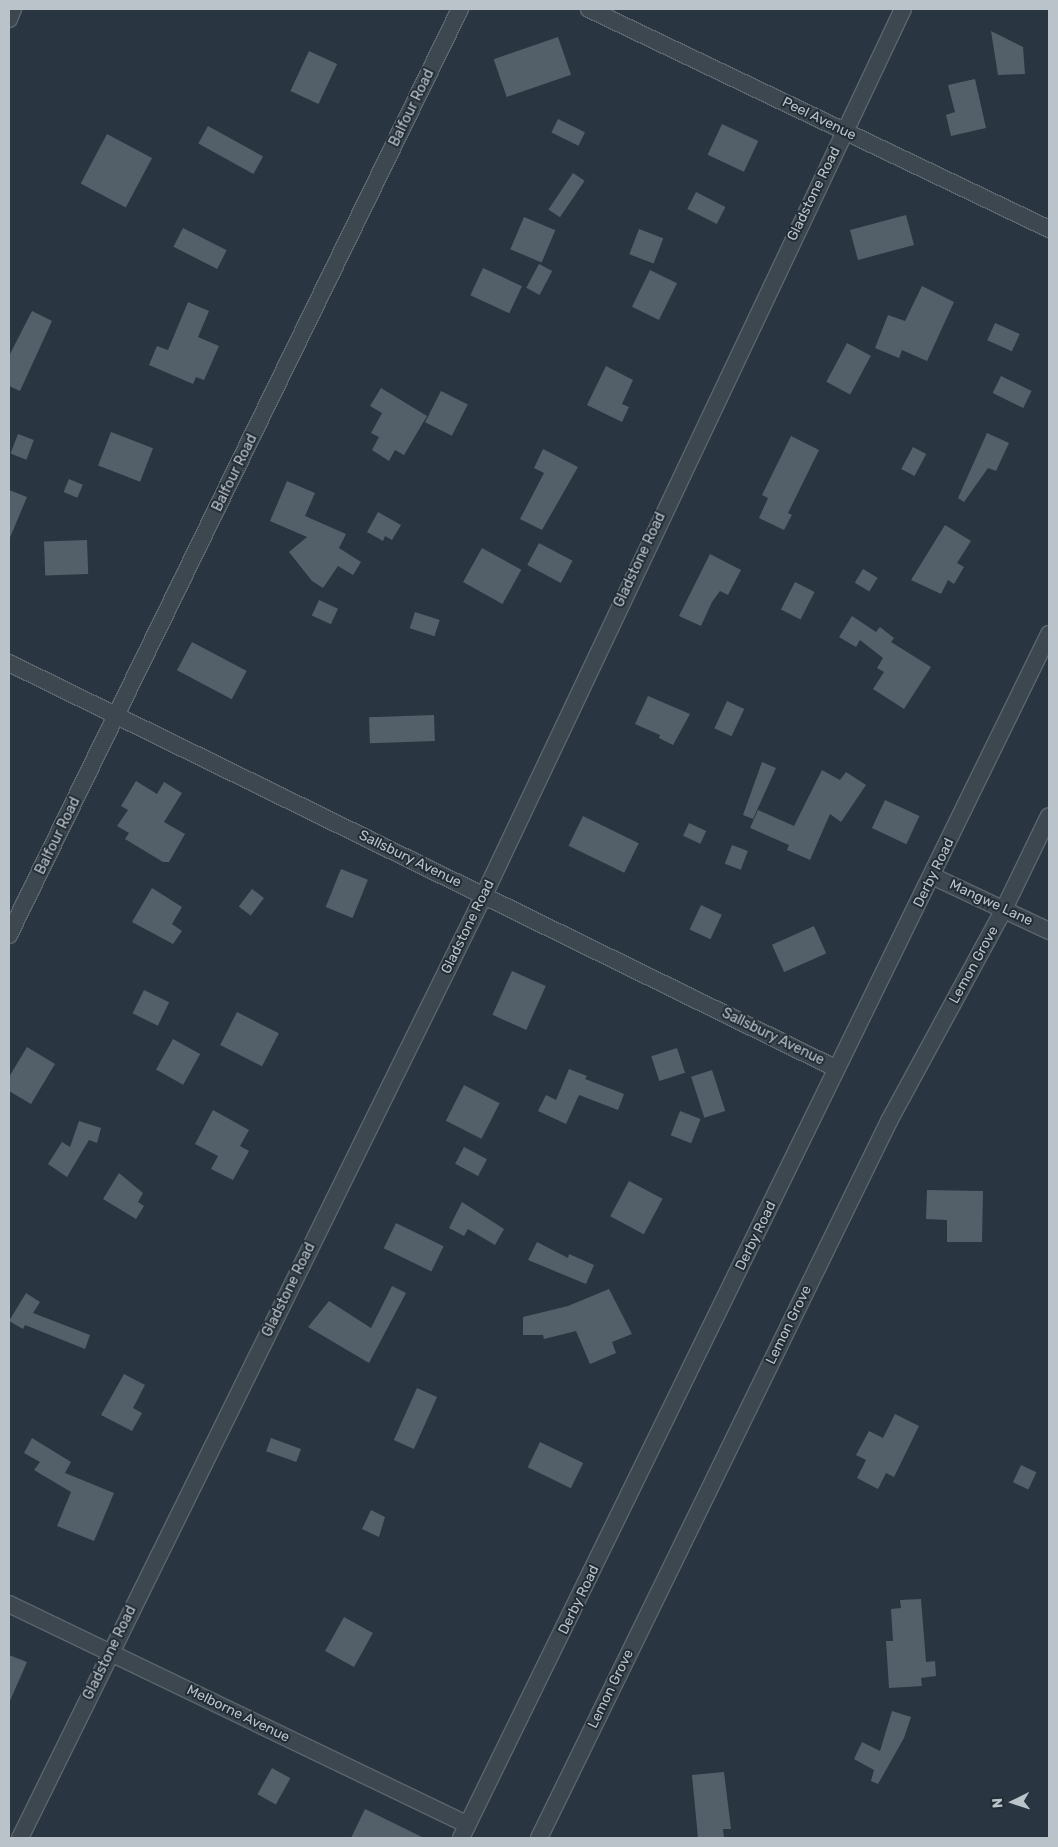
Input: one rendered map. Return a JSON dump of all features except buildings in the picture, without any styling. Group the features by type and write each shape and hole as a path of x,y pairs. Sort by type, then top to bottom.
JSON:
{"street":[{"path":"9,18 13,9"},
{"name":"Balfour Road","path":"9,935 460,9"},
{"name":"Peel Avenue","path":"589,9 1049,229"},
{"name":"Gladstone Road","path":"20,1838 484,895 904,9"},
{"name":"Derby Road","path":"465,1831 1049,634"},
{"name":"Sallsbury Avenue","path":"9,663 118,714 837,1069"},
{"name":"Lemon Grove","path":"539,1838 889,1121 1004,909 1049,816"},
{"name":"Mangwe Lane","path":"932,876 1049,931"},
{"name":"Melborne Avenue","path":"9,1604 465,1831"}]}
